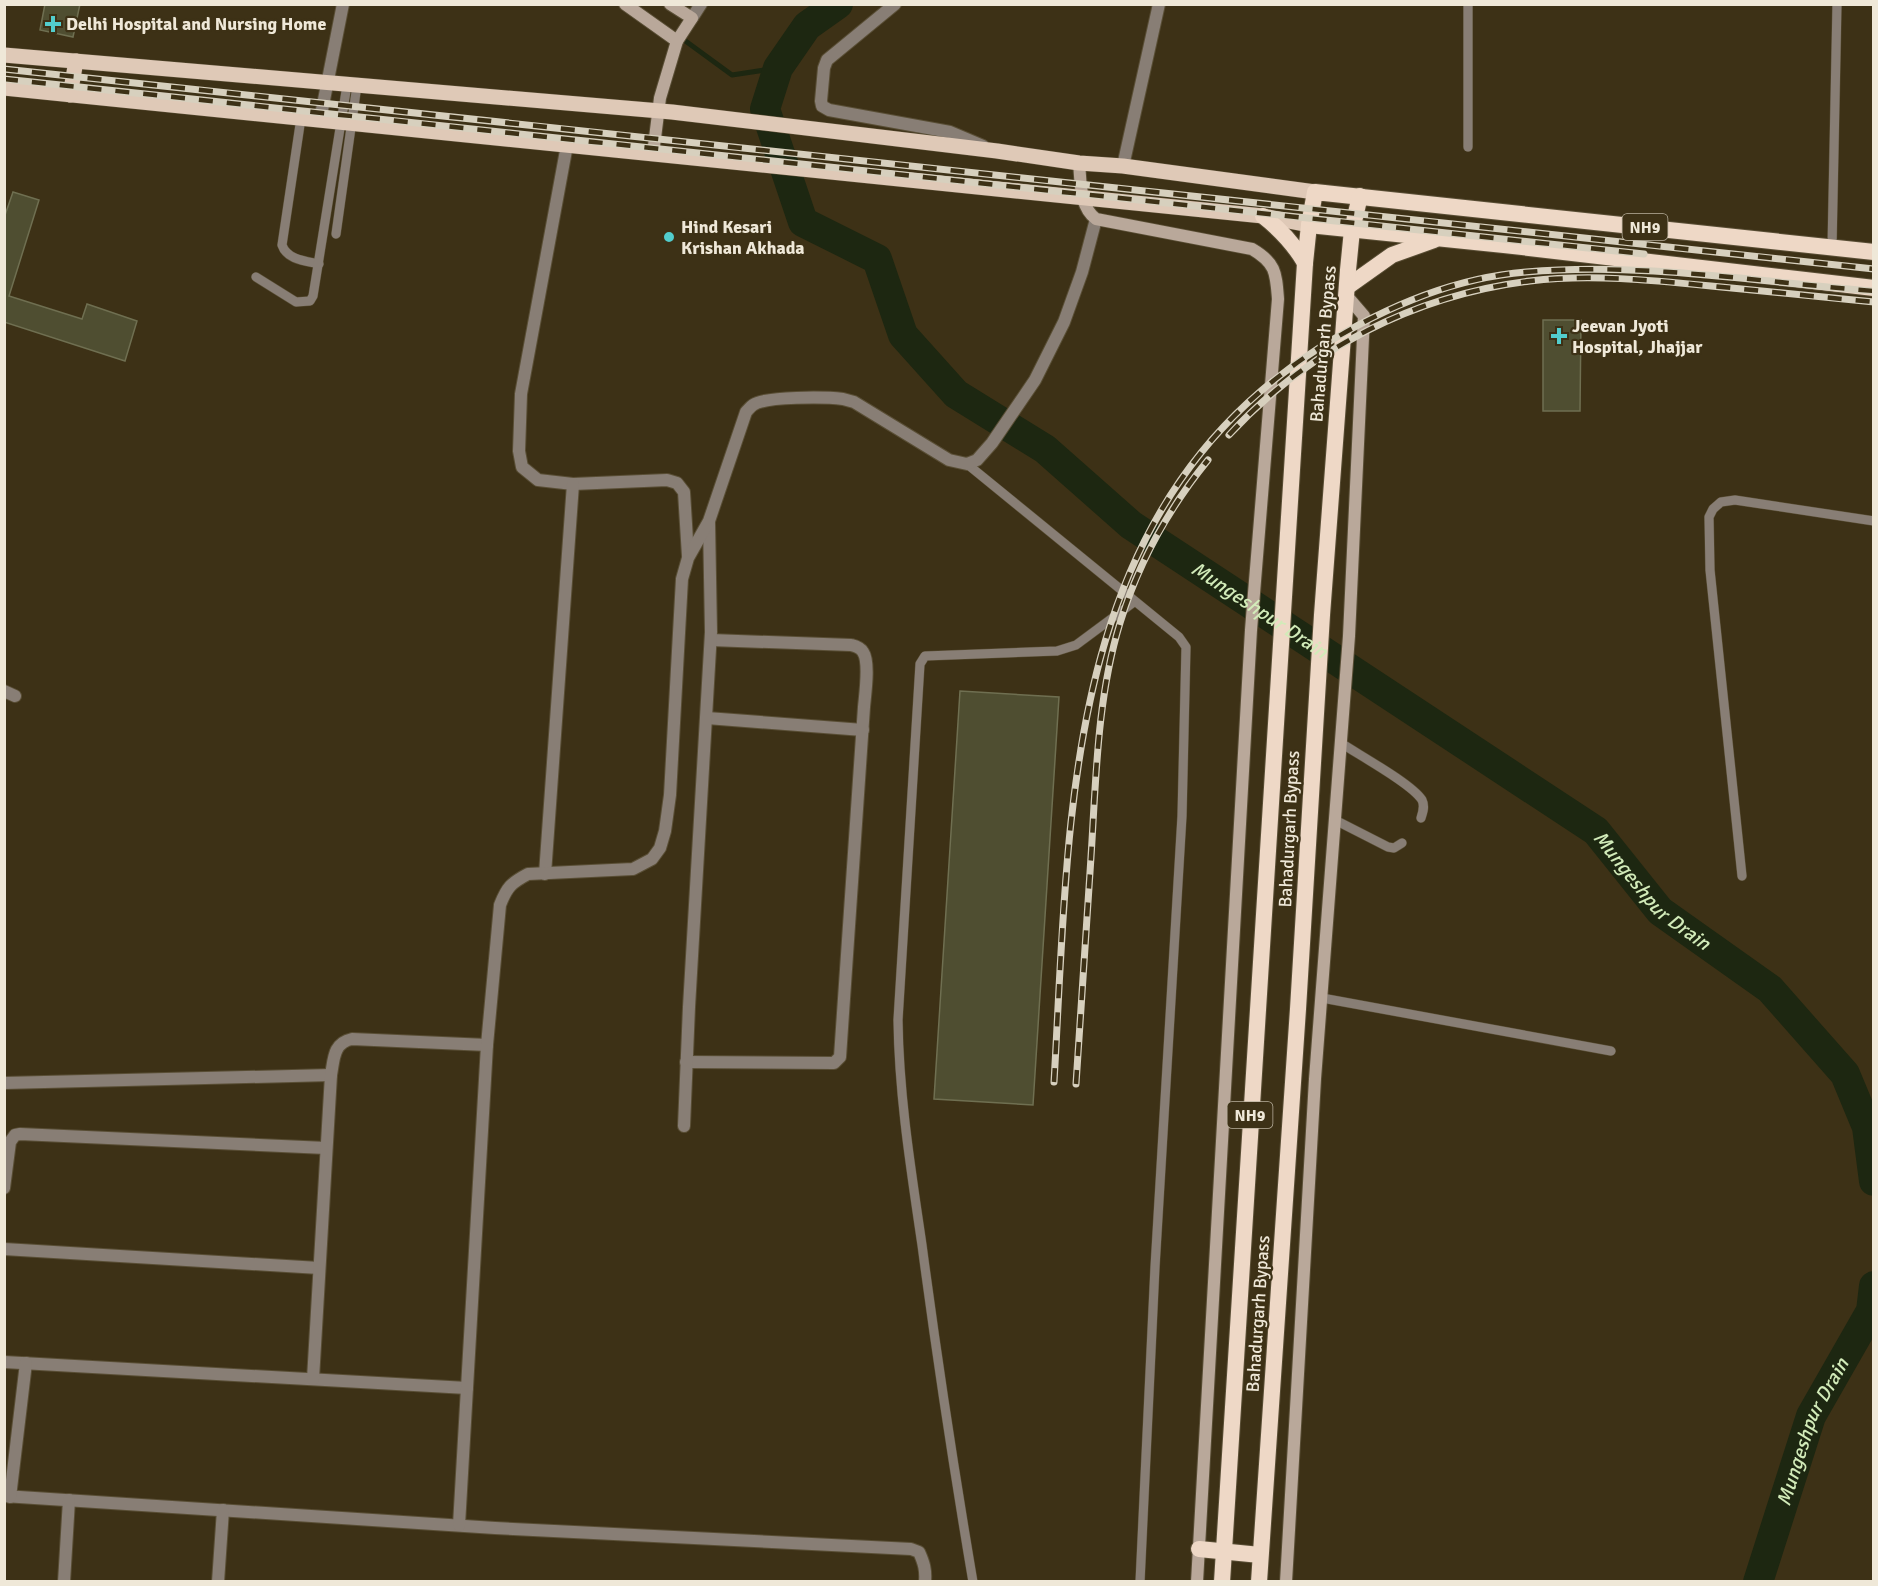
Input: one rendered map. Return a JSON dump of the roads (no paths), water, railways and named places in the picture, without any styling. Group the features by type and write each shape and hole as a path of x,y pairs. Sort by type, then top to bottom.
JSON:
{"highway":[{"name":"NH9","path":"1316,192 1874,252"},
{"name":"Bahadurgarh Bypass","path":"1222,1581 1256,1006 1286,580 1305,263 1309,225 1316,192"},
{"name":"Bahadurgarh Bypass","path":"1259,1581 1322,615 1352,230 1360,196"},
{"path":"1263,216 1284,233 1305,263"},
{"path":"1309,225 1352,230"},
{"name":"NH9","path":"1352,230 1504,245 1874,288"},
{"path":"1347,291 1392,255 1438,238"},
{"path":"1199,1549 1260,1555"}],"main road":[{"path":"625,4 677,41"},
{"path":"657,154 665,111 660,98 677,41 690,22 670,4"},
{"path":"4,55 665,111 1079,163 1123,166 1316,192"},
{"path":"70,95 76,61"},
{"path":"4,88 1263,216 1309,225"},
{"path":"1079,163 1086,208 1096,219 1252,249 1265,256 1276,272 1278,299 1251,630 1197,1581"},
{"path":"1286,1581 1322,998 1349,636 1364,316 1347,291"}],"street":[{"path":"320,120 342,4"},
{"path":"690,22 701,4"},
{"path":"895,4 827,60 822,106 829,111 950,132 997,151"},
{"path":"1123,166 1158,4"},
{"path":"567,145 521,394 519,451 522,467 538,480 573,484 667,480 677,483 684,492 688,558"},
{"path":"459,1525 487,1045 500,905 504,893 513,882 528,874 633,868 652,859 660,848 670,795 682,579 688,558 709,521 746,412 754,404 770,400 832,398 854,402 949,460 967,464 977,460 1035,380 1064,322 1082,272 1096,219"},
{"path":"545,874 573,484"},
{"path":"684,1126 711,640 709,521"},
{"path":"686,1062 834,1063 840,1057 863,730 866,661 864,653 859,648 851,645 711,640"},
{"path":"706,718 863,730"},
{"path":"313,1379 331,1076 338,1045 352,1039 487,1045"},
{"path":"4,1083 331,1076"},
{"path":"4,1188 10,1142 15,1135 20,1134 326,1148"},
{"path":"4,1249 319,1268"},
{"path":"4,1362 467,1388"},
{"path":"26,1363 7,1496 459,1525 911,1549 919,1552 923,1560 926,1569 925,1581"},
{"path":"64,1581 69,1500"},
{"path":"218,1581 223,1510"}],"lane":[{"path":"1468,4 1468,147"},
{"path":"1832,247 1837,4"},
{"path":"256,278 296,302 310,301 315,289 352,85"},
{"path":"301,118 282,245 290,256 319,264"},
{"path":"336,234 346,123"},
{"path":"967,464 1179,637 1184,642 1186,654 1182,816 1155,1267 1140,1581"},
{"path":"1742,876 1710,570 1709,517 1713,509 1721,502 1734,500 1874,521"},
{"path":"973,1581 931,1314 899,1065 898,1020 918,671 925,656 1057,651 1069,648 1134,602"},
{"path":"1341,743 1413,790 1423,802 1424,811 1421,818"},
{"path":"1335,820 1388,847 1394,848 1401,843"},
{"path":"1322,998 1611,1051"}],"waterway":[{"name":"Mungeshpur Drain","path":"838,4 807,26 778,68 765,109 803,222 877,259 903,335 956,394 1045,449 1131,525 1596,831 1660,911 1770,989 1845,1074 1867,1127 1874,1181"},
{"path":"680,37 732,75 778,68"},
{"name":"Mungeshpur Drain","path":"1758,1582 1811,1416 1871,1311 1874,1286"}],"railway":[{"path":"4,69 1874,269"},
{"path":"4,79 1644,254"},
{"path":"1054,1082 1066,877 1077,775 1096,676 1126,582 1171,494 1234,416 1319,348 1367,321 1392,308 1444,288 1498,275 1613,269 1700,274 1874,291"},
{"path":"1229,435 1293,377 1366,331 1405,313 1487,288 1552,279 1620,279 1874,302"},
{"path":"1076,1084 1096,768 1102,709 1112,651 1127,601 1145,558 1180,497 1208,460"}],"place":[{"name":"Delhi Hospital and Nursing Home","path":"53,24"},
{"name":"Hind Kesari Krishan Akhada","path":"669,237"},
{"name":"Jeevan Jyoti Hospital, Jhajjar","path":"1559,336"}]}
